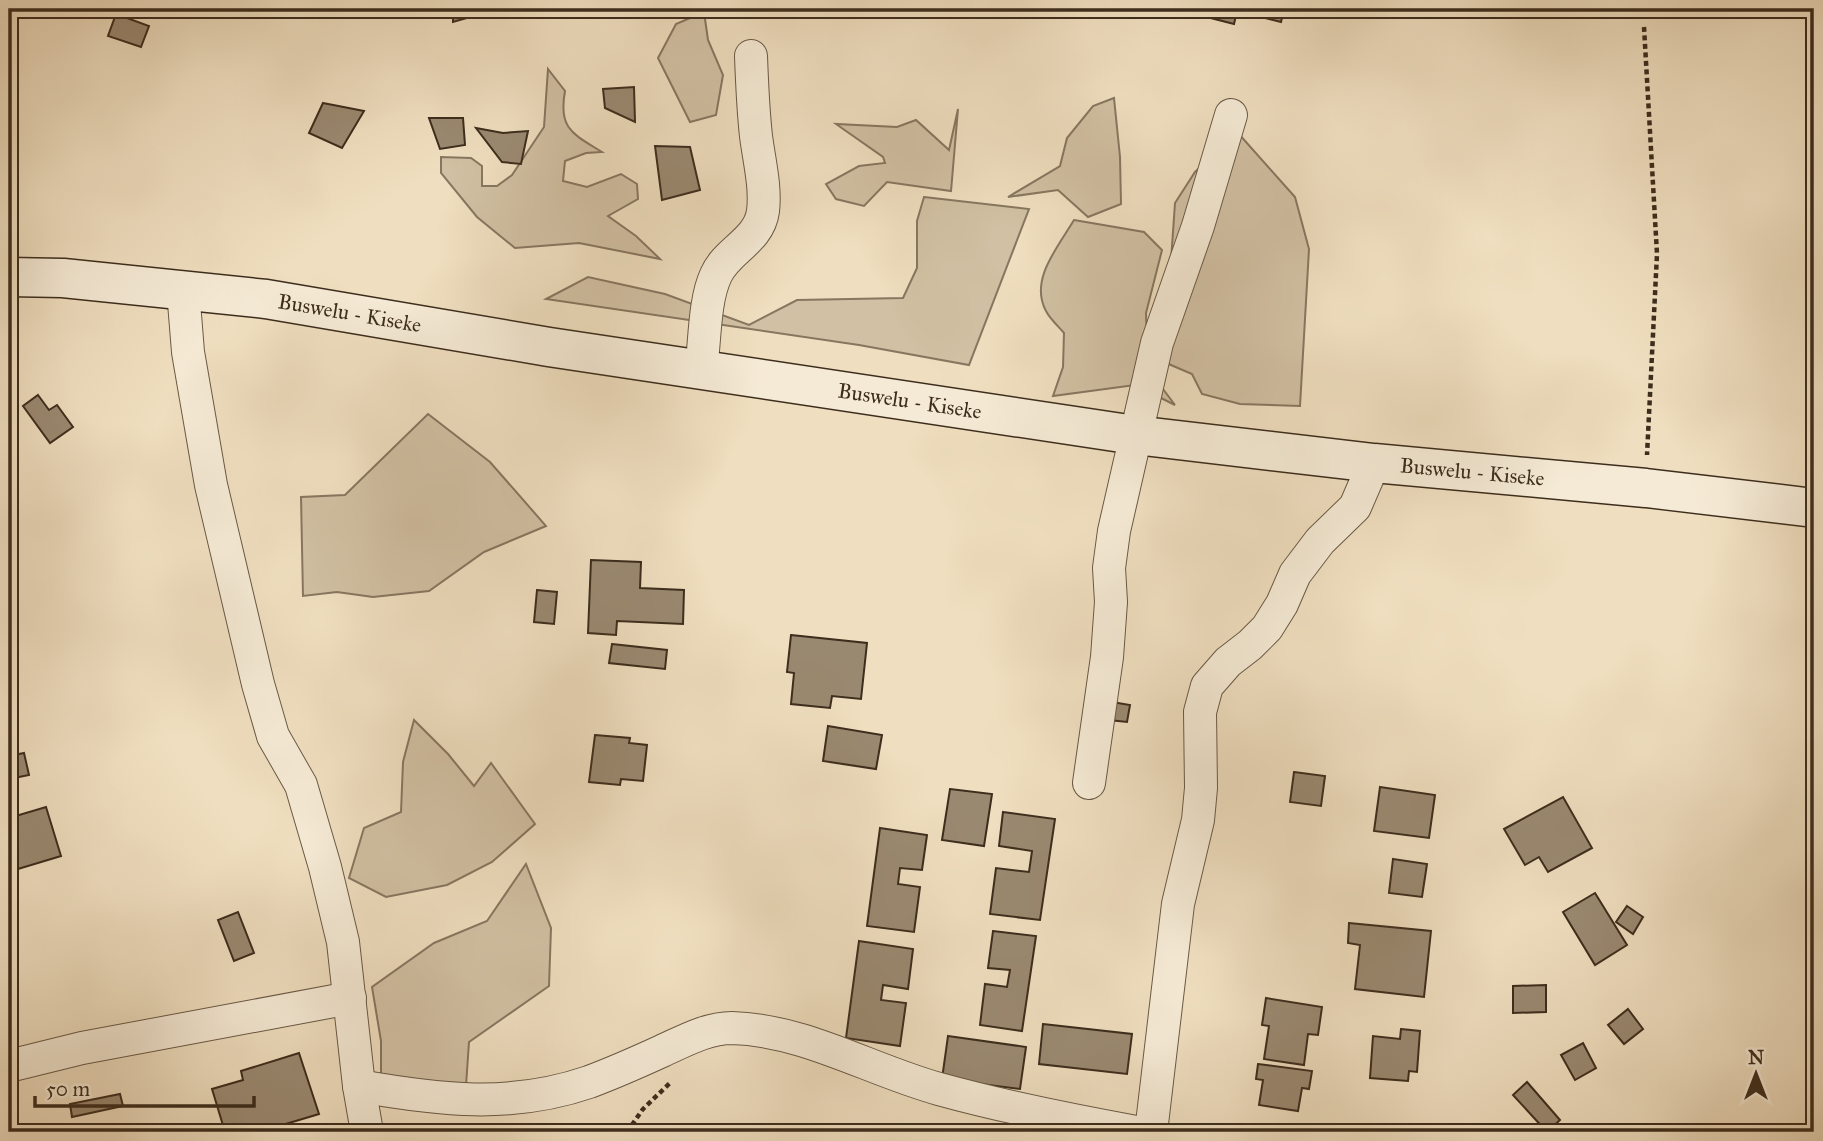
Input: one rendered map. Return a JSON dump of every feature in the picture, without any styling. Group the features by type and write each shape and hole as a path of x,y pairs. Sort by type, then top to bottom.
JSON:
{"main road":[{"name":"Buswelu - Kiseke","path":"9,277 63,278 266,299 701,370 1135,435 1374,463 1646,488 1814,508"}],"street":[{"path":"701,370 714,277 721,265 749,240 758,227 763,212 751,56"},
{"path":"1089,783 1107,657 1111,602 1110,550 1157,343 1198,226 1231,115"},
{"path":"183,290 190,364 214,497 265,712 273,736 302,785 343,942 359,1086 367,1132"},
{"path":"1151,1132 1178,904 1198,820 1201,788 1200,712 1207,686 1228,662 1268,628 1295,574 1320,541 1355,508 1374,463"},
{"path":"9,1066 82,1048 350,998"},
{"path":"359,1086 429,1098 500,1101 544,1094 587,1082 698,1034 728,1028 797,1037 939,1089 1066,1119 1136,1132"}],"path":[{"path":"1644,27 1657,254 1646,488"}],"shaded area":[{"path":"704,12 708,40 723,75 716,115 690,122 658,58 676,24"},
{"path":"548,69 565,91 564,114 570,129 602,152 586,153 565,161 563,181 587,187 621,174 637,184 638,199 608,216 636,236 660,259 579,243 515,248 477,217 441,173 441,157 471,158 482,166 482,186 497,186 512,175 544,127"},
{"path":"1114,98 1121,204 1088,217 1058,190 1008,197 1060,166 1067,138 1093,106"},
{"path":"958,109 951,191 887,182 864,206 836,199 826,184 859,166 885,163 883,157 836,124 897,127 916,120 949,150"},
{"path":"1238,133 1295,197 1309,249 1300,406 1240,404 1202,394 1192,374 1164,362 1175,203 1195,172"},
{"path":"924,197 1029,209 969,365 859,345 546,299 588,277 665,294 749,325 797,300 903,298 917,268 917,221"},
{"path":"1074,220 1144,232 1162,250 1146,313 1148,369 1175,405 1135,385 1053,396 1063,367 1064,333 1046,311 1041,288 1048,264"},
{"path":"428,414 490,462 546,526 484,552 429,591 373,597 337,592 303,596 301,497 345,495"},
{"path":"414,720 448,754 474,786 491,763 535,824 492,862 447,885 386,897 349,878 364,828 401,812 403,762"},
{"path":"526,864 551,928 549,986 469,1042 466,1086 381,1083 381,1041 372,987 434,943 487,921"}],"building":[{"path":"86,9 110,9 109,13"},
{"path":"453,9 477,9 481,14 453,22"},
{"path":"1192,9 1284,9 1281,22 1237,11 1234,24 1191,13"},
{"path":"116,14 149,26 141,47 108,36"},
{"path":"634,87 635,122 605,108 603,89"},
{"path":"323,103 364,111 342,148 309,133"},
{"path":"429,118 463,118 465,145 440,149"},
{"path":"476,128 503,133 528,131 521,164 502,162"},
{"path":"655,146 690,147 700,190 662,200"},
{"path":"38,395 49,410 57,405 73,427 50,443 23,406"},
{"path":"591,560 641,562 640,588 684,590 683,624 617,621 616,635 588,633"},
{"path":"537,590 557,592 554,624 534,622"},
{"path":"791,635 867,643 861,699 832,696 830,708 791,704 794,673 787,672"},
{"path":"612,644 667,650 665,669 609,663"},
{"path":"1112,702 1130,705 1127,722 1109,720"},
{"path":"828,726 882,735 876,769 823,761"},
{"path":"595,735 630,738 629,743 647,745 643,781 621,779 620,785 589,782"},
{"path":"24,753 29,775 9,779 9,756"},
{"path":"1294,772 1325,776 1321,806 1290,802"},
{"path":"1380,787 1435,795 1429,838 1374,831"},
{"path":"950,789 992,794 984,846 942,840"},
{"path":"1563,797 1592,848 1548,872 1539,857 1525,865 1504,829"},
{"path":"46,807 61,856 18,869 9,835 9,818"},
{"path":"1003,812 1055,819 1040,920 990,914 996,868 1029,872 1032,851 999,846"},
{"path":"880,828 927,835 922,870 900,868 898,884 920,887 914,932 867,926"},
{"path":"1393,859 1427,864 1422,897 1389,893"},
{"path":"9,869 16,906 9,908"},
{"path":"1595,893 1627,945 1595,965 1563,912"},
{"path":"1627,906 1643,917 1633,934 1616,922"},
{"path":"238,912 254,953 234,961 218,920"},
{"path":"1349,923 1431,931 1424,997 1355,989 1360,945 1348,943"},
{"path":"993,931 1036,936 1022,1031 980,1025 985,984 1007,987 1010,970 988,968"},
{"path":"859,941 913,949 908,989 883,985 881,1000 906,1003 900,1046 846,1038"},
{"path":"1546,985 1546,1012 1513,1013 1513,986"},
{"path":"1266,998 1322,1007 1318,1035 1308,1034 1304,1065 1264,1059 1269,1026 1262,1025"},
{"path":"1628,1009 1643,1029 1624,1044 1608,1025"},
{"path":"1043,1024 1132,1034 1127,1074 1039,1064"},
{"path":"1401,1029 1420,1031 1417,1072 1409,1071 1408,1081 1370,1078 1373,1036 1400,1039"},
{"path":"948,1036 1026,1047 1020,1089 942,1079"},
{"path":"1583,1043 1596,1068 1575,1080 1561,1055"},
{"path":"299,1053 319,1114 259,1132 225,1132 212,1089 243,1080 241,1071"},
{"path":"1258,1064 1312,1071 1309,1089 1302,1088 1298,1111 1259,1105 1263,1080 1256,1079"},
{"path":"1527,1082 1560,1120 1547,1132 1513,1095"},
{"path":"120,1094 123,1106 72,1117 70,1104"},
{"path":"789,1126 793,1132 779,1132"}]}
